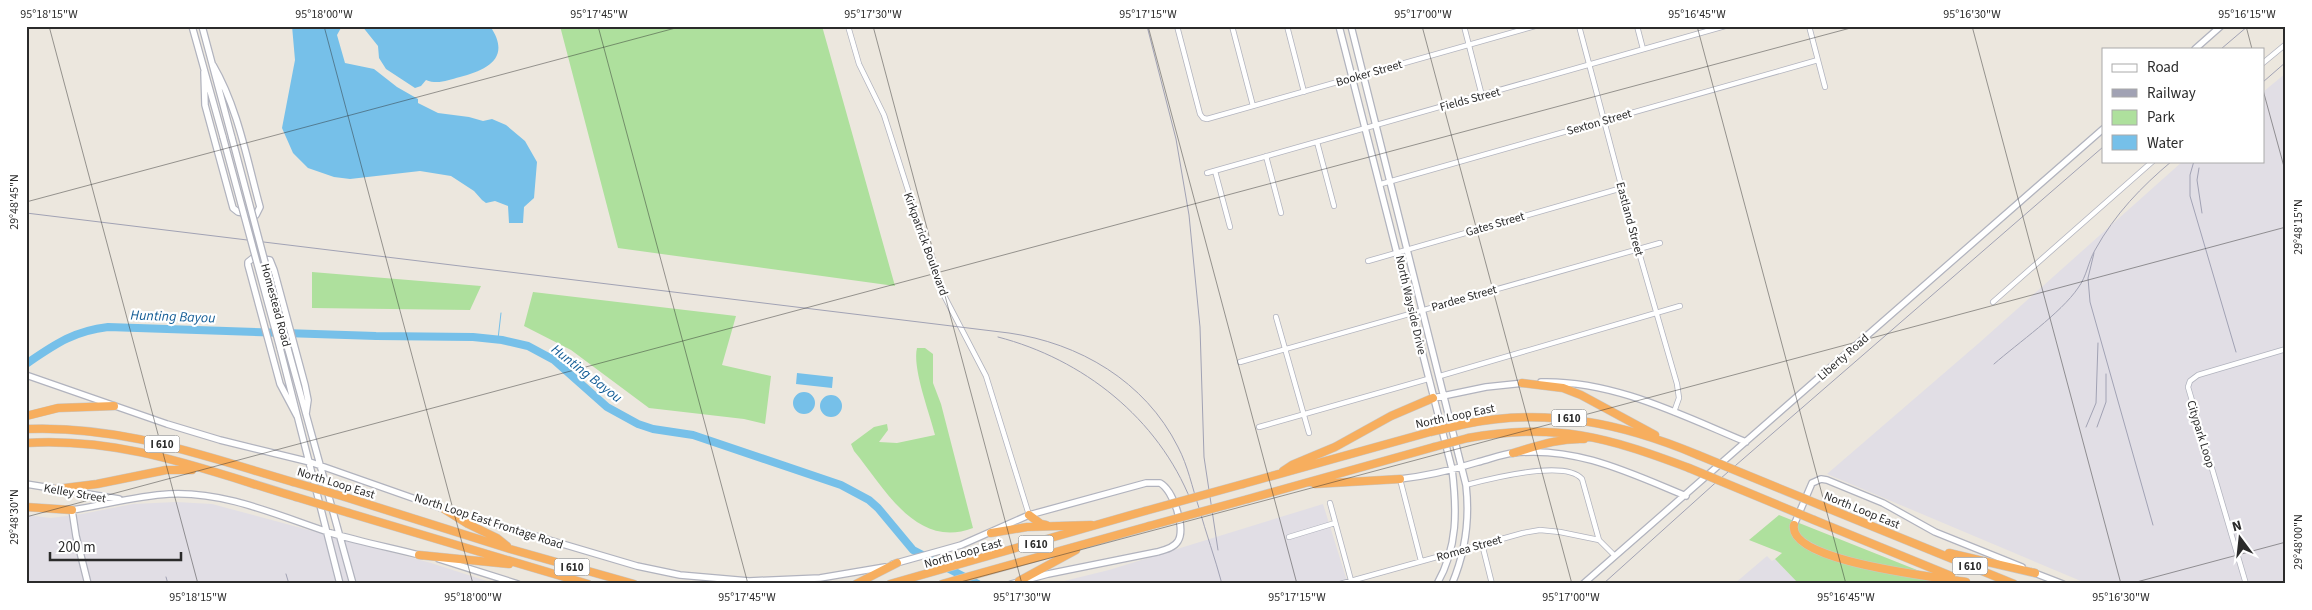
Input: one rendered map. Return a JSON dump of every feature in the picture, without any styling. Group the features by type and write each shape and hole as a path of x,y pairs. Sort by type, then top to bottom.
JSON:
{"highway":[{"path":"1522,383 1563,388 1581,395 1670,444"},
{"path":"1279,474 1292,465 1335,447 1390,416 1433,398"},
{"path":"26,416 58,408 114,406"},
{"name":"North Loop East","path":"890,584 1430,432 1507,417 1571,418 1622,428 1698,455 2014,584"},
{"name":"North Loop East","path":"26,429 96,430 129,435 345,497 510,549 634,584"},
{"name":"North Loop East","path":"944,583 1468,438 1509,432 1550,431 1594,436 1689,468 1968,583"},
{"path":"1513,453 1570,438 1619,443"},
{"name":"North Loop East","path":"26,443 65,441 128,448 160,455 221,475 588,584"},
{"path":"57,489 97,484 182,468 221,475"},
{"path":"1303,484 1400,479"},
{"path":"26,507 72,510"},
{"path":"444,509 468,524 497,538 510,549"},
{"path":"1029,515 1041,524 1051,526"},
{"path":"991,533 1051,526 1103,525"},
{"path":"1794,525 1795,535 1800,542 1835,557 1880,569 1968,583"},
{"path":"1015,583 1090,543"},
{"path":"1926,548 2035,573"},
{"path":"419,554 528,566"},
{"path":"856,584 897,564"}],"main road":[{"name":"Homestead Road","path":"192,26 280,348 340,584"},
{"name":"Homestead Road","path":"202,26 353,584"},
{"name":"North Wayside Drive","path":"1351,26 1374,125 1440,376 1466,485 1469,515 1464,549 1452,584"},
{"path":"2196,48 2221,26"},
{"name":"North Wayside Drive","path":"1341,27 1452,469 1456,521 1451,553 1437,584"},
{"path":"204,72 205,105 233,208 238,212 256,215 260,207 244,150 226,89 213,65"},
{"name":"Liberty Road","path":"1583,584 1686,496 2102,130"},
{"path":"297,416 283,392 271,351 248,264 253,258 266,259 272,264 307,394 306,414"},
{"path":"27,375 114,406"},
{"path":"1433,398 1486,387 1522,383 1551,382 1591,386 1619,392 1674,412 1746,442"},
{"name":"North Loop East Frontage Road","path":"114,406 211,437 320,465 444,509 600,556 680,575 710,579 749,581 801,579 853,573 897,564 939,552 991,533 1029,515 1156,482 1164,485 1172,494 1181,534 1174,545 1157,552 1015,583"},
{"path":"1400,479 1431,476 1513,453 1544,452 1579,455 1609,464 1686,496"},
{"path":"1794,525 1812,483 1821,479 1828,480 1883,503 1935,532 2062,584"},
{"name":"Kelley Street","path":"26,484 124,499"},
{"path":"88,584 76,536 72,510 124,499 170,494 206,496 268,511 339,536 419,554 518,584"}],"street":[{"name":"Kirkpatrick Boulevard","path":"848,26 860,64 884,115 938,284 986,376 1029,515"},
{"name":"Booker Street","path":"1177,26 1203,118 1304,92 1535,26"},
{"path":"1232,26 1253,106"},
{"path":"1286,26 1304,92"},
{"path":"1464,26 1482,96"},
{"name":"Eastland Street","path":"1579,26 1638,249 1677,384 1678,398 1674,412"},
{"path":"1637,26 1643,49"},
{"path":"1696,26 1698,33"},
{"name":"Fields Street","path":"1207,173 1725,26"},
{"path":"1809,26 1825,87"},
{"path":"2264,63 2286,44"},
{"name":"Sexton Street","path":"1381,184 1818,60"},
{"path":"1317,142 1334,206"},
{"path":"1266,156 1281,213"},
{"path":"1993,302 2151,162"},
{"path":"1215,171 1230,227"},
{"name":"Gates Street","path":"1368,261 1622,188"},
{"name":"Pardee Street","path":"1240,362 1660,243"},
{"path":"1440,376 1680,306"},
{"path":"1276,317 1309,433"},
{"name":"Citypark Loop","path":"2246,584 2188,387 2190,381 2198,375 2286,349"},
{"path":"1259,427 1428,379"},
{"path":"1466,485 1522,472 1553,471 1575,474 1582,479 1599,540 1615,556"},
{"path":"1400,479 1421,561"},
{"path":"1330,503 1352,582"},
{"path":"1289,537 1335,523"},
{"name":"Romea Street","path":"1340,584 1482,544 1540,530 1599,540"},
{"path":"1482,544 1492,584"}],"shaded area":[{"path":"2286,73 2286,584 2088,584 1827,474 1979,343 2182,162 2264,162 2264,91"},
{"path":"176,502 212,504 431,563 496,584 26,584 26,515 51,518 133,504"},
{"path":"1323,504 1348,584 1052,584 1109,570"},
{"path":"1767,556 1772,561 1775,559 1799,584 1734,584"}],"green space":[{"path":"560,26 822,26 895,286 618,248"},
{"path":"312,272 481,286 470,310 312,308"},
{"path":"533,292 736,316 722,365 771,376 765,424 744,419 649,408 571,350 524,326"},
{"path":"917,348 925,348 933,354 933,383 941,404 973,528 953,532 935,530 918,523 890,497 854,451 851,444 874,427 887,424 888,430 879,442 897,443 935,435 919,379 916,357"},
{"path":"1779,515 1922,572 1929,579 1942,584 1799,584 1775,559 1782,553 1749,540"}],"water":[{"path":"292,26 342,26 337,35 345,63 374,69 397,87 418,99 418,103 438,113 483,121 492,119 506,125 525,141 537,162 534,198 524,207 523,223 509,223 508,206 495,201 486,203 474,191 451,176 420,171 350,179 334,177 308,168 293,153 282,128 295,60"},
{"path":"362,26 490,26 496,37 497,54 493,61 479,71 443,82 426,80 421,86 415,88 386,69 379,58 378,46"},
{"path":"797,373 833,377 832,388 796,384"},
{"path":"804,392 812,395 815,403 812,411 804,414 796,411 793,403 796,395"},
{"path":"831,395 841,402 842,406 835,416 831,417 821,410 820,406 827,396"}],"waterway":[{"path":"498,339 501,313"},
{"name":"Hunting Bayou","path":"26,364 74,335 108,327 376,336 473,337 502,340 528,346 554,360 607,407 638,424 653,429 693,435 841,485 869,500 878,508 913,550 978,584"}],"railway":[{"path":"1147,26 1176,139 1189,215 1200,327 1204,457 1218,550"},
{"path":"2222,48 2248,26"},
{"path":"2264,81 2286,62"},
{"path":"1603,584 1713,485 2102,148"},
{"path":"1994,364 2070,298 2081,283 2093,255 2111,225 2139,191 2171,162"},
{"path":"2194,162 2190,175 2190,196 2236,352"},
{"path":"2199,168 2197,180 2202,213"},
{"path":"26,213 1009,333 1035,338 1085,356 1107,369 1148,403 1164,424 1185,462 1222,584"},
{"path":"2094,253 2088,278 2090,302 2153,525"},
{"path":"998,337 1029,347 1059,360 1088,377 1114,396 1138,418 1159,443 1177,471 1191,501"},
{"path":"2086,427 2096,403 2098,343"},
{"path":"2097,427 2106,402 2106,374"},
{"path":"286,574 289,584"},
{"path":"166,577 168,584"}]}
